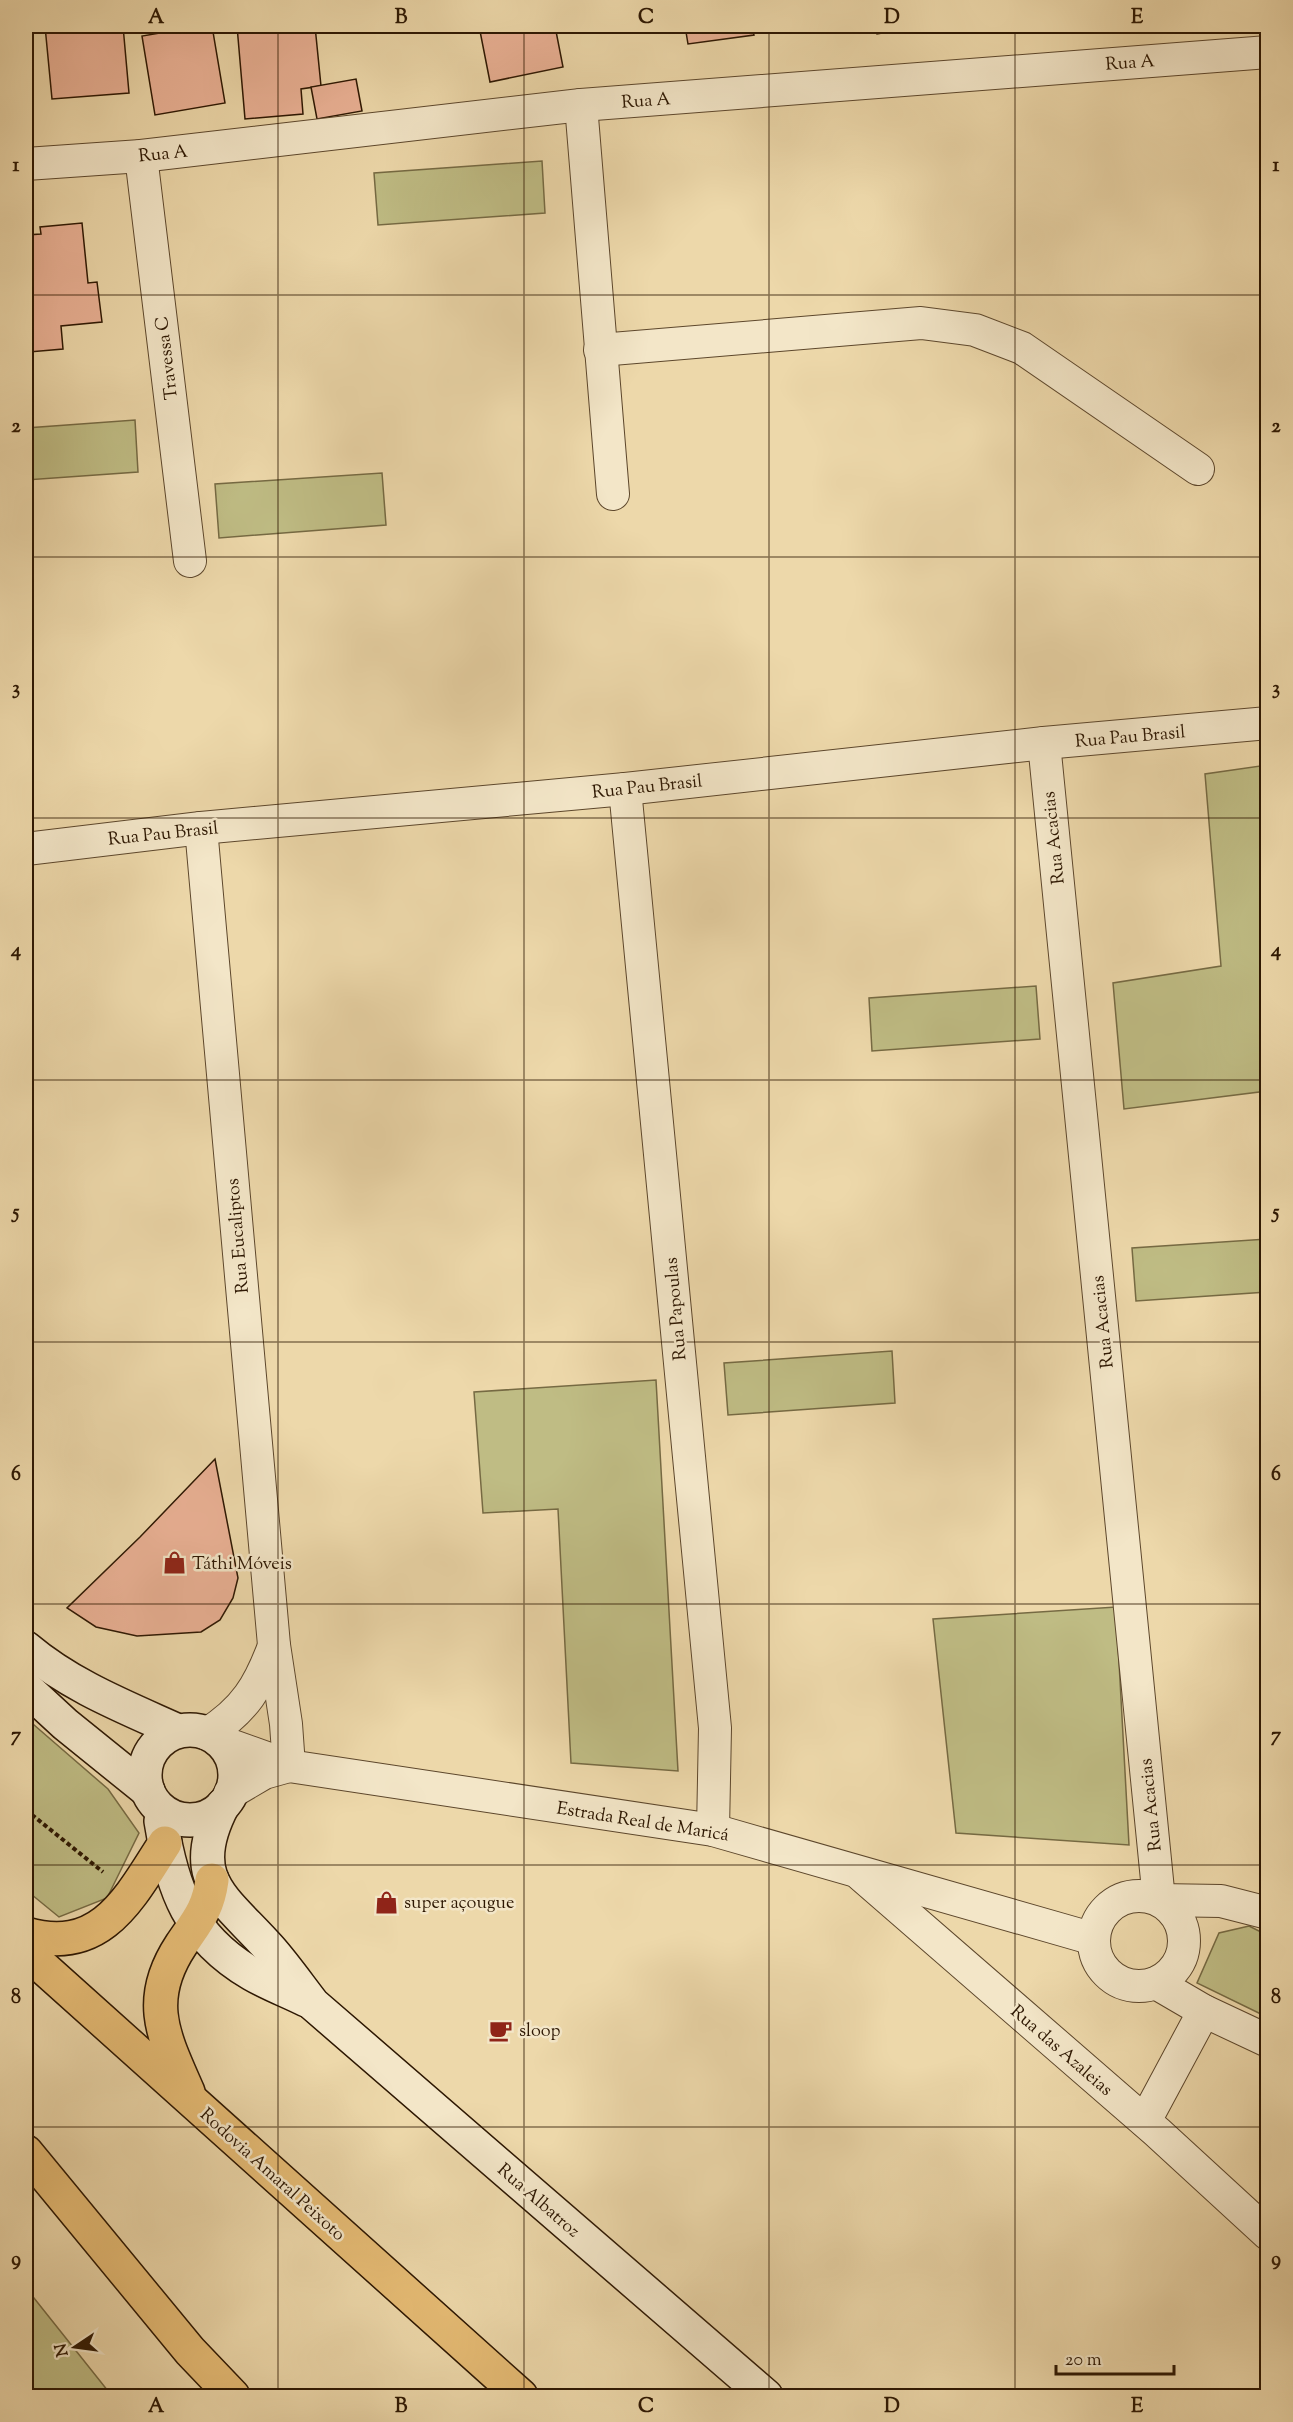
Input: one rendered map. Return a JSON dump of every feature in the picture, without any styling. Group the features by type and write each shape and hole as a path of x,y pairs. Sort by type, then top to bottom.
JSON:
{"highway":[{"path":"26,1934 60,1940 76,1937 106,1921 117,1913 131,1895 165,1843"},
{"path":"193,2102 174,2060 161,2022 160,1998 163,1978 170,1963 206,1910 212,1880"},
{"name":"Rodovia Amaral Peixoto","path":"26,1952 521,2397"},
{"path":"26,2152 190,2351 233,2397"}],"main road":[{"name":"Estrada Real de Maricá","path":"26,1648 52,1670 71,1681 201,1735"},
{"path":"26,1688 170,1815 188,1819 207,1816 227,1799 234,1780 233,1765 228,1752 201,1735 163,1739 152,1751 146,1766 154,1799"},
{"name":"Rua Albatroz","path":"154,1799 180,1898 196,1924 228,1957 252,1974 313,2004"},
{"name":"Rua Albatroz","path":"227,1799 208,1838 208,1868 212,1880 225,1903 270,1949 313,2004 766,2397"}],"street":[{"name":"Rua A","path":"26,164 141,156 581,105 1268,52"},
{"path":"581,105 613,494"},
{"name":"Travessa C","path":"141,156 190,561"},
{"path":"600,350 921,323 975,330 1022,348 1198,469"},
{"name":"Rua Pau Brasil","path":"26,849 201,828 625,789 1044,743 1268,723"},
{"name":"Rua Acacias","path":"1044,743 1159,1900"},
{"name":"Rua Papoulas","path":"625,789 715,1728 713,1830"},
{"name":"Rua Eucaliptos","path":"201,828 274,1645 286,1724 289,1766"},
{"name":"Rua Eucaliptos","path":"201,1735 230,1717 252,1694 263,1675 274,1645"},
{"name":"Estrada Real de Maricá","path":"201,1735 289,1766 713,1830 1094,1939"},
{"name":"Estrada Real de Maricá","path":"227,1799 264,1773 289,1766"},
{"name":"Rua das Azaleias","path":"854,1869 1145,2121 1268,2234"},
{"path":"1145,1895 1159,1900 1171,1908 1180,1921 1184,1935 1184,1950 1178,1965 1169,1976 1141,1987 1126,1985 1113,1978 1099,1961 1094,1939 1096,1924 1104,1911 1116,1901 1130,1896 1145,1895"},
{"path":"1159,1900 1221,1901 1268,1913"},
{"path":"1156,1983 1204,2012 1268,2041"},
{"path":"1145,2121 1204,2012"}],"path":[{"path":"26,1810 131,1895"}],"shaded area":[{"path":"542,161 545,213 378,225 374,173"},
{"path":"135,420 138,472 26,480 26,428"},
{"path":"382,473 386,525 219,538 215,484"},
{"path":"1267,765 1267,1091 1124,1109 1113,983 1221,966 1205,774"},
{"path":"1036,986 1040,1039 872,1051 869,998"},
{"path":"1267,1239 1267,1292 1136,1301 1132,1248"},
{"path":"892,1351 895,1403 728,1415 724,1363"},
{"path":"656,1380 678,1771 571,1763 558,1509 483,1513 474,1392"},
{"path":"1116,1607 1129,1845 956,1833 933,1619"},
{"path":"26,1718 108,1789 139,1833 107,1898 59,1917 26,1890"},
{"path":"1249,1926 1267,1935 1267,2017 1197,1983 1219,1933"},
{"path":"26,2288 112,2396 26,2396"}],"building":[{"path":"45,26 123,26 129,93 52,99"},
{"path":"212,26 225,103 155,115 142,36"},
{"path":"237,26 315,26 321,86 301,89 303,114 245,119"},
{"path":"479,26 555,26 563,67 490,82"},
{"path":"685,26 752,26 754,35 688,44"},
{"path":"816,26 856,26 856,27 816,31"},
{"path":"875,26 925,26 877,34"},
{"path":"356,79 362,111 317,119 311,87"},
{"path":"82,223 88,283 97,282 102,322 61,326 63,349 29,352 26,308 30,307 26,235 41,234 40,227"},
{"name":"Táthi Móveis","path":"215,1459 238,1578 233,1598 220,1620 201,1632 137,1636 96,1627 67,1608 140,1537"}],"place":[{"name":"Táthi Móveis","path":"174,1563"},
{"name":"super açougue","path":"386,1902"},
{"name":"sloop","path":"501,2030"}]}
